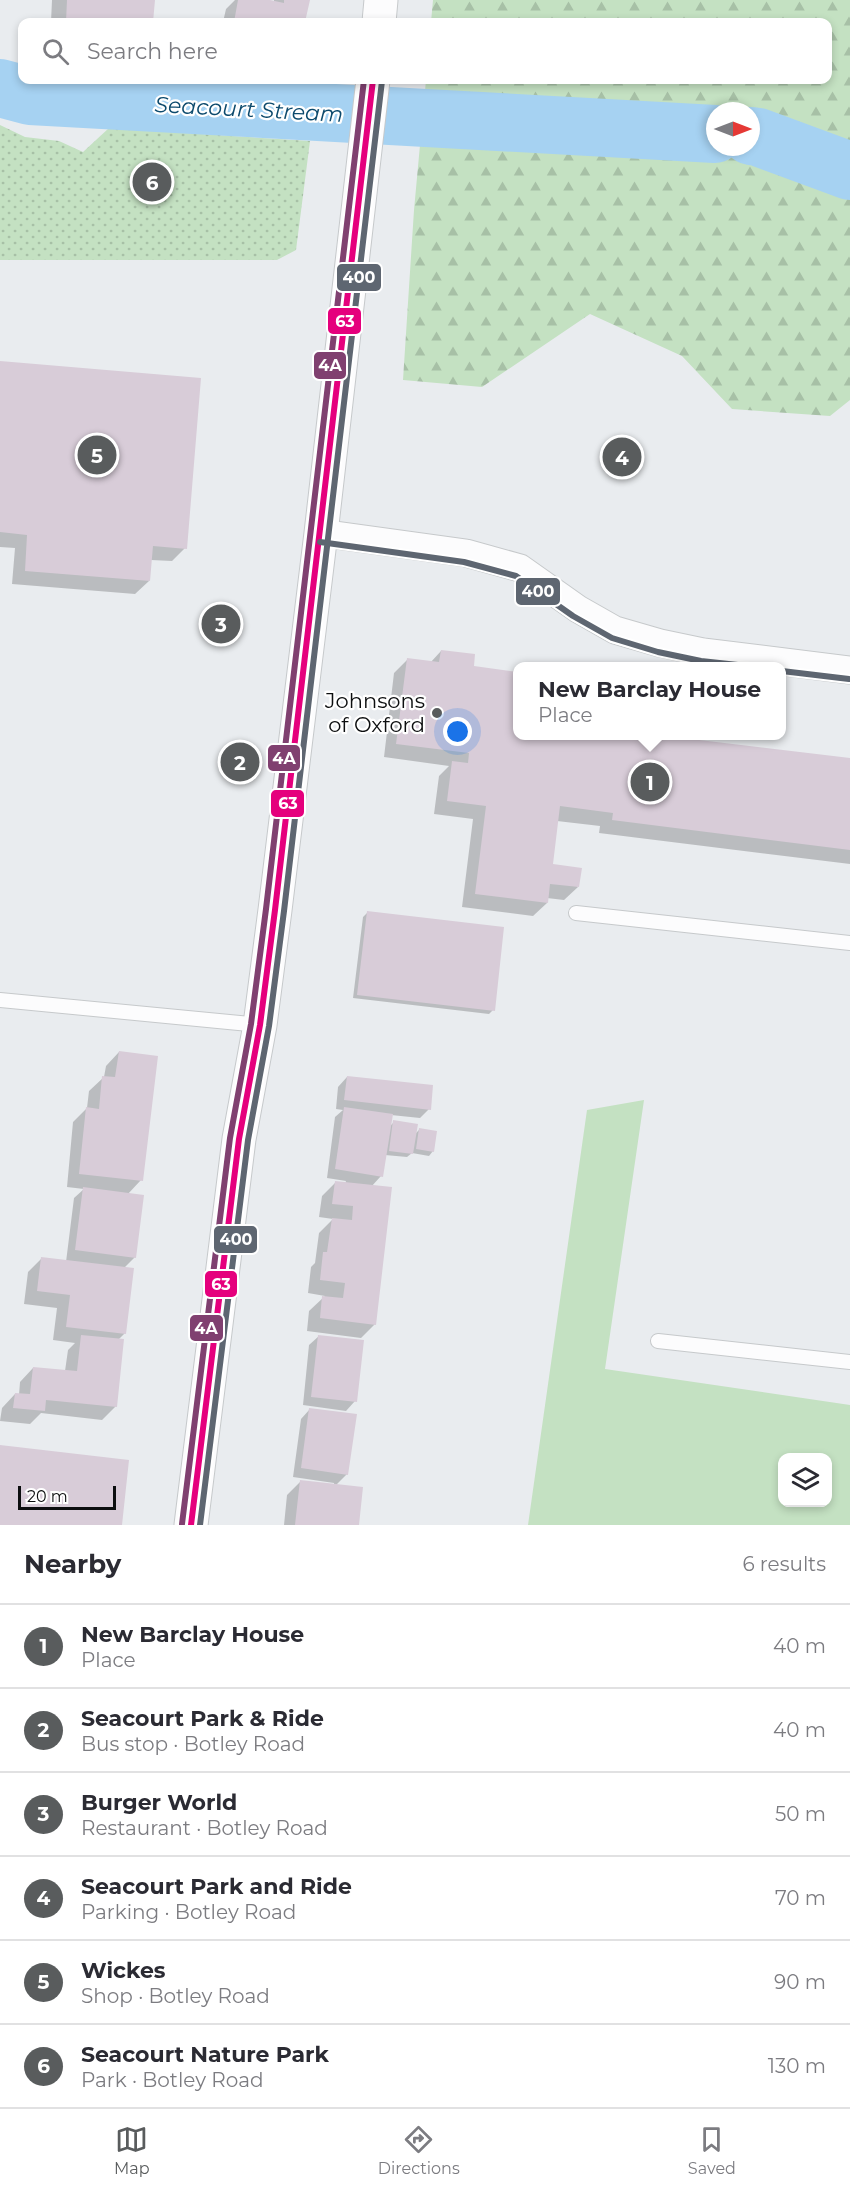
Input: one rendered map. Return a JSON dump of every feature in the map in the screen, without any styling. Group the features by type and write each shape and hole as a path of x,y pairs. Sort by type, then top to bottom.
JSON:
{"main road":[{"path":"379,18 381,0"},
{"path":"191,1525 239,1139 260,1024 321,534 372,84"}],"street":[{"path":"321,534 363,537 466,553 520,568 578,609 615,630 703,652 785,662"},
{"path":"786,662 850,670"}],"lane":[{"path":"576,913 850,943"},
{"path":"0,1000 260,1024"},
{"path":"658,1341 850,1362"}],"green space":[{"path":"433,0 850,0 850,400 830,416 732,409 682,356 590,314 482,387 403,380 414,210 426,84 832,84 832,18 431,18"},
{"path":"0,125 25,137 59,141 83,152 109,128 310,141 296,250 277,260 0,260"},
{"path":"644,1100 605,1369 850,1405 850,1525 528,1525 587,1110"}],"building":[{"path":"67,0 155,0 153,18 66,18"},
{"path":"238,0 270,0 284,3 284,0 310,0 306,18 235,18"},
{"path":"0,361 201,378 187,549 153,546 150,581 25,571 27,535 0,532"},
{"path":"441,650 475,654 474,666 513,671 513,740 699,740 850,758 850,850 612,820 613,813 560,806 553,864 582,868 579,887 550,884 548,903 475,894 486,806 447,801 452,761 468,763 469,753 396,744 407,658 439,662"},
{"path":"367,911 504,927 495,1011 357,995"},
{"path":"119,1051 158,1056 143,1181 79,1174 86,1107 99,1109 102,1076 115,1077"},
{"path":"347,1076 433,1085 431,1110 344,1100"},
{"path":"344,1107 393,1114 383,1177 335,1169"},
{"path":"393,1120 418,1124 413,1154 389,1151"},
{"path":"419,1128 437,1131 434,1152 416,1149"},
{"path":"335,1181 392,1187 376,1325 320,1318 322,1296 343,1298 345,1283 320,1280 323,1252 327,1252 332,1218 352,1220 353,1206 332,1204"},
{"path":"83,1187 144,1195 136,1258 75,1250"},
{"path":"41,1257 134,1268 126,1334 66,1327 70,1295 37,1291"},
{"path":"81,1335 124,1339 117,1407 46,1400 45,1411 13,1408 15,1393 30,1394 33,1367 77,1371"},
{"path":"318,1335 364,1340 357,1402 311,1397"},
{"path":"309,1408 357,1414 348,1475 301,1468"},
{"path":"0,1445 129,1460 122,1525 0,1525"},
{"path":"300,1480 363,1487 359,1525 295,1525"}],"waterway":[{"name":"Seacourt Stream","path":"0,88 30,96 706,134"},
{"name":"Seacourt Stream","path":"760,138 850,171"}],"transit line":[{"name":"4A","path":"182,1524 230,1138 251,1024 266,909 364,84"},
{"name":"63","path":"191,1525 239,1139 260,1025 275,910 373,84"},
{"name":"400","path":"200,1525 248,1140 269,1026 284,911 382,84"},
{"name":"400","path":"320,542 464,562 516,576 573,616 612,638 658,652 710,662"},
{"name":"400","path":"786,671 849,679"}],"place":[{"name":"Seacourt Nature Park","path":"152,182"},
{"name":"Wickes","path":"97,455"},
{"name":"Seacourt Park and Ride","path":"622,457"},
{"name":"Burger World","path":"221,624"},
{"name":"Johnsons of Oxford","path":"437,713"},
{"name":"Seacourt Park & Ride","path":"240,762"},
{"name":"New Barclay House","path":"650,782"}]}
